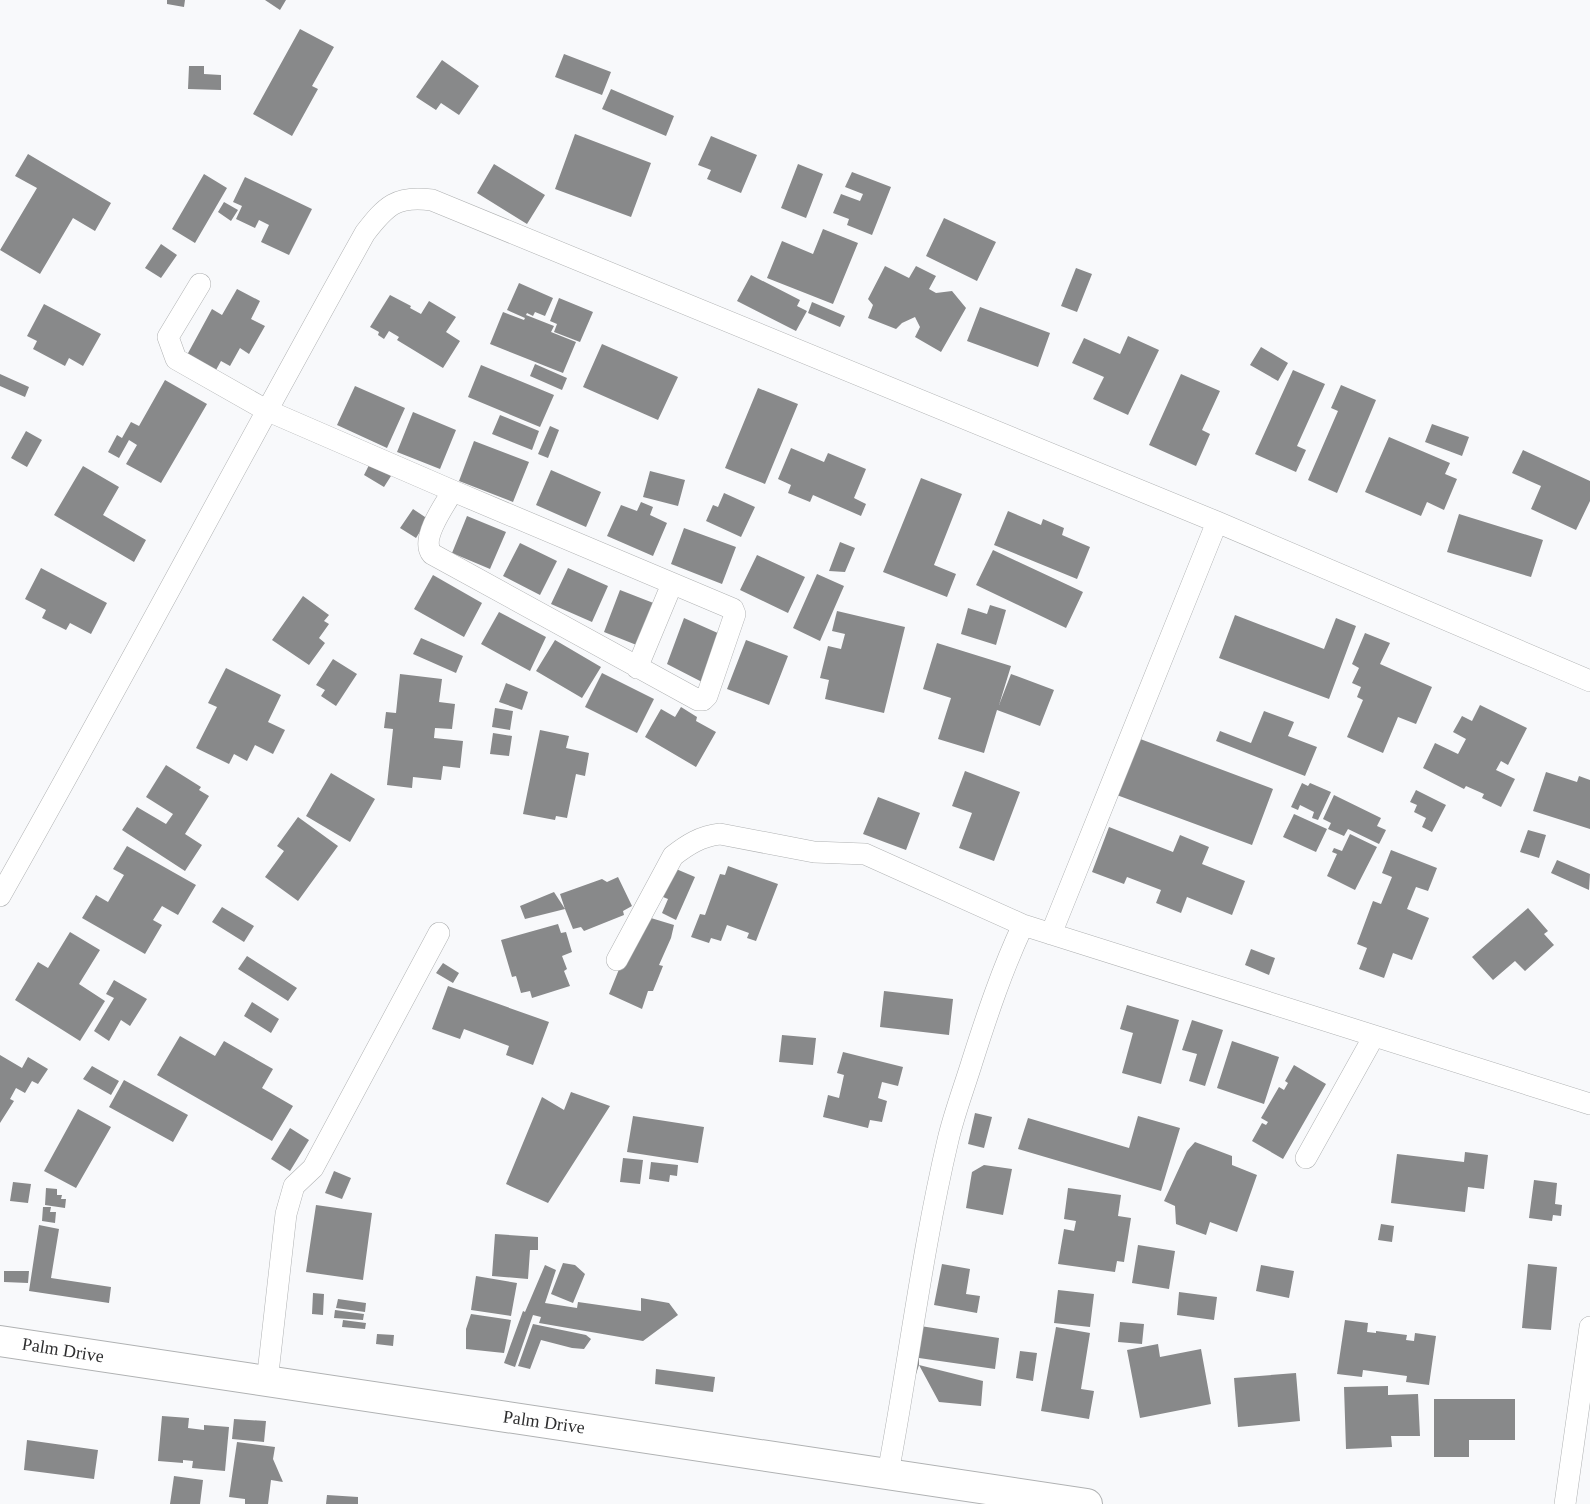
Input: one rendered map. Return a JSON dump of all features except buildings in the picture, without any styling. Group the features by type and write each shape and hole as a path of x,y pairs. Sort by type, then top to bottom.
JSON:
{"street":[{"path":"0,896 68,777 266,410 365,233 377,217 394,203 413,197 432,200 1217,522 1590,681"},
{"path":"200,284 168,337 176,358 266,410 730,607 735,614 707,696 703,700 698,700 432,554 427,543 439,514 453,491"},
{"path":"1051,934 1217,522"},
{"path":"637,668 672,584"},
{"path":"617,960 673,856 688,844 720,834 814,852 865,854 1023,925 1590,1104"},
{"path":"888,1473 933,1209 948,1138 1003,968 1023,925"},
{"path":"267,1382 285,1225 294,1186 313,1168 439,933"},
{"path":"1306,1158 1374,1036"},
{"path":"1566,1504 1590,1327"},
{"name":"Palm Drive","path":"0,1341 1088,1504"}]}
